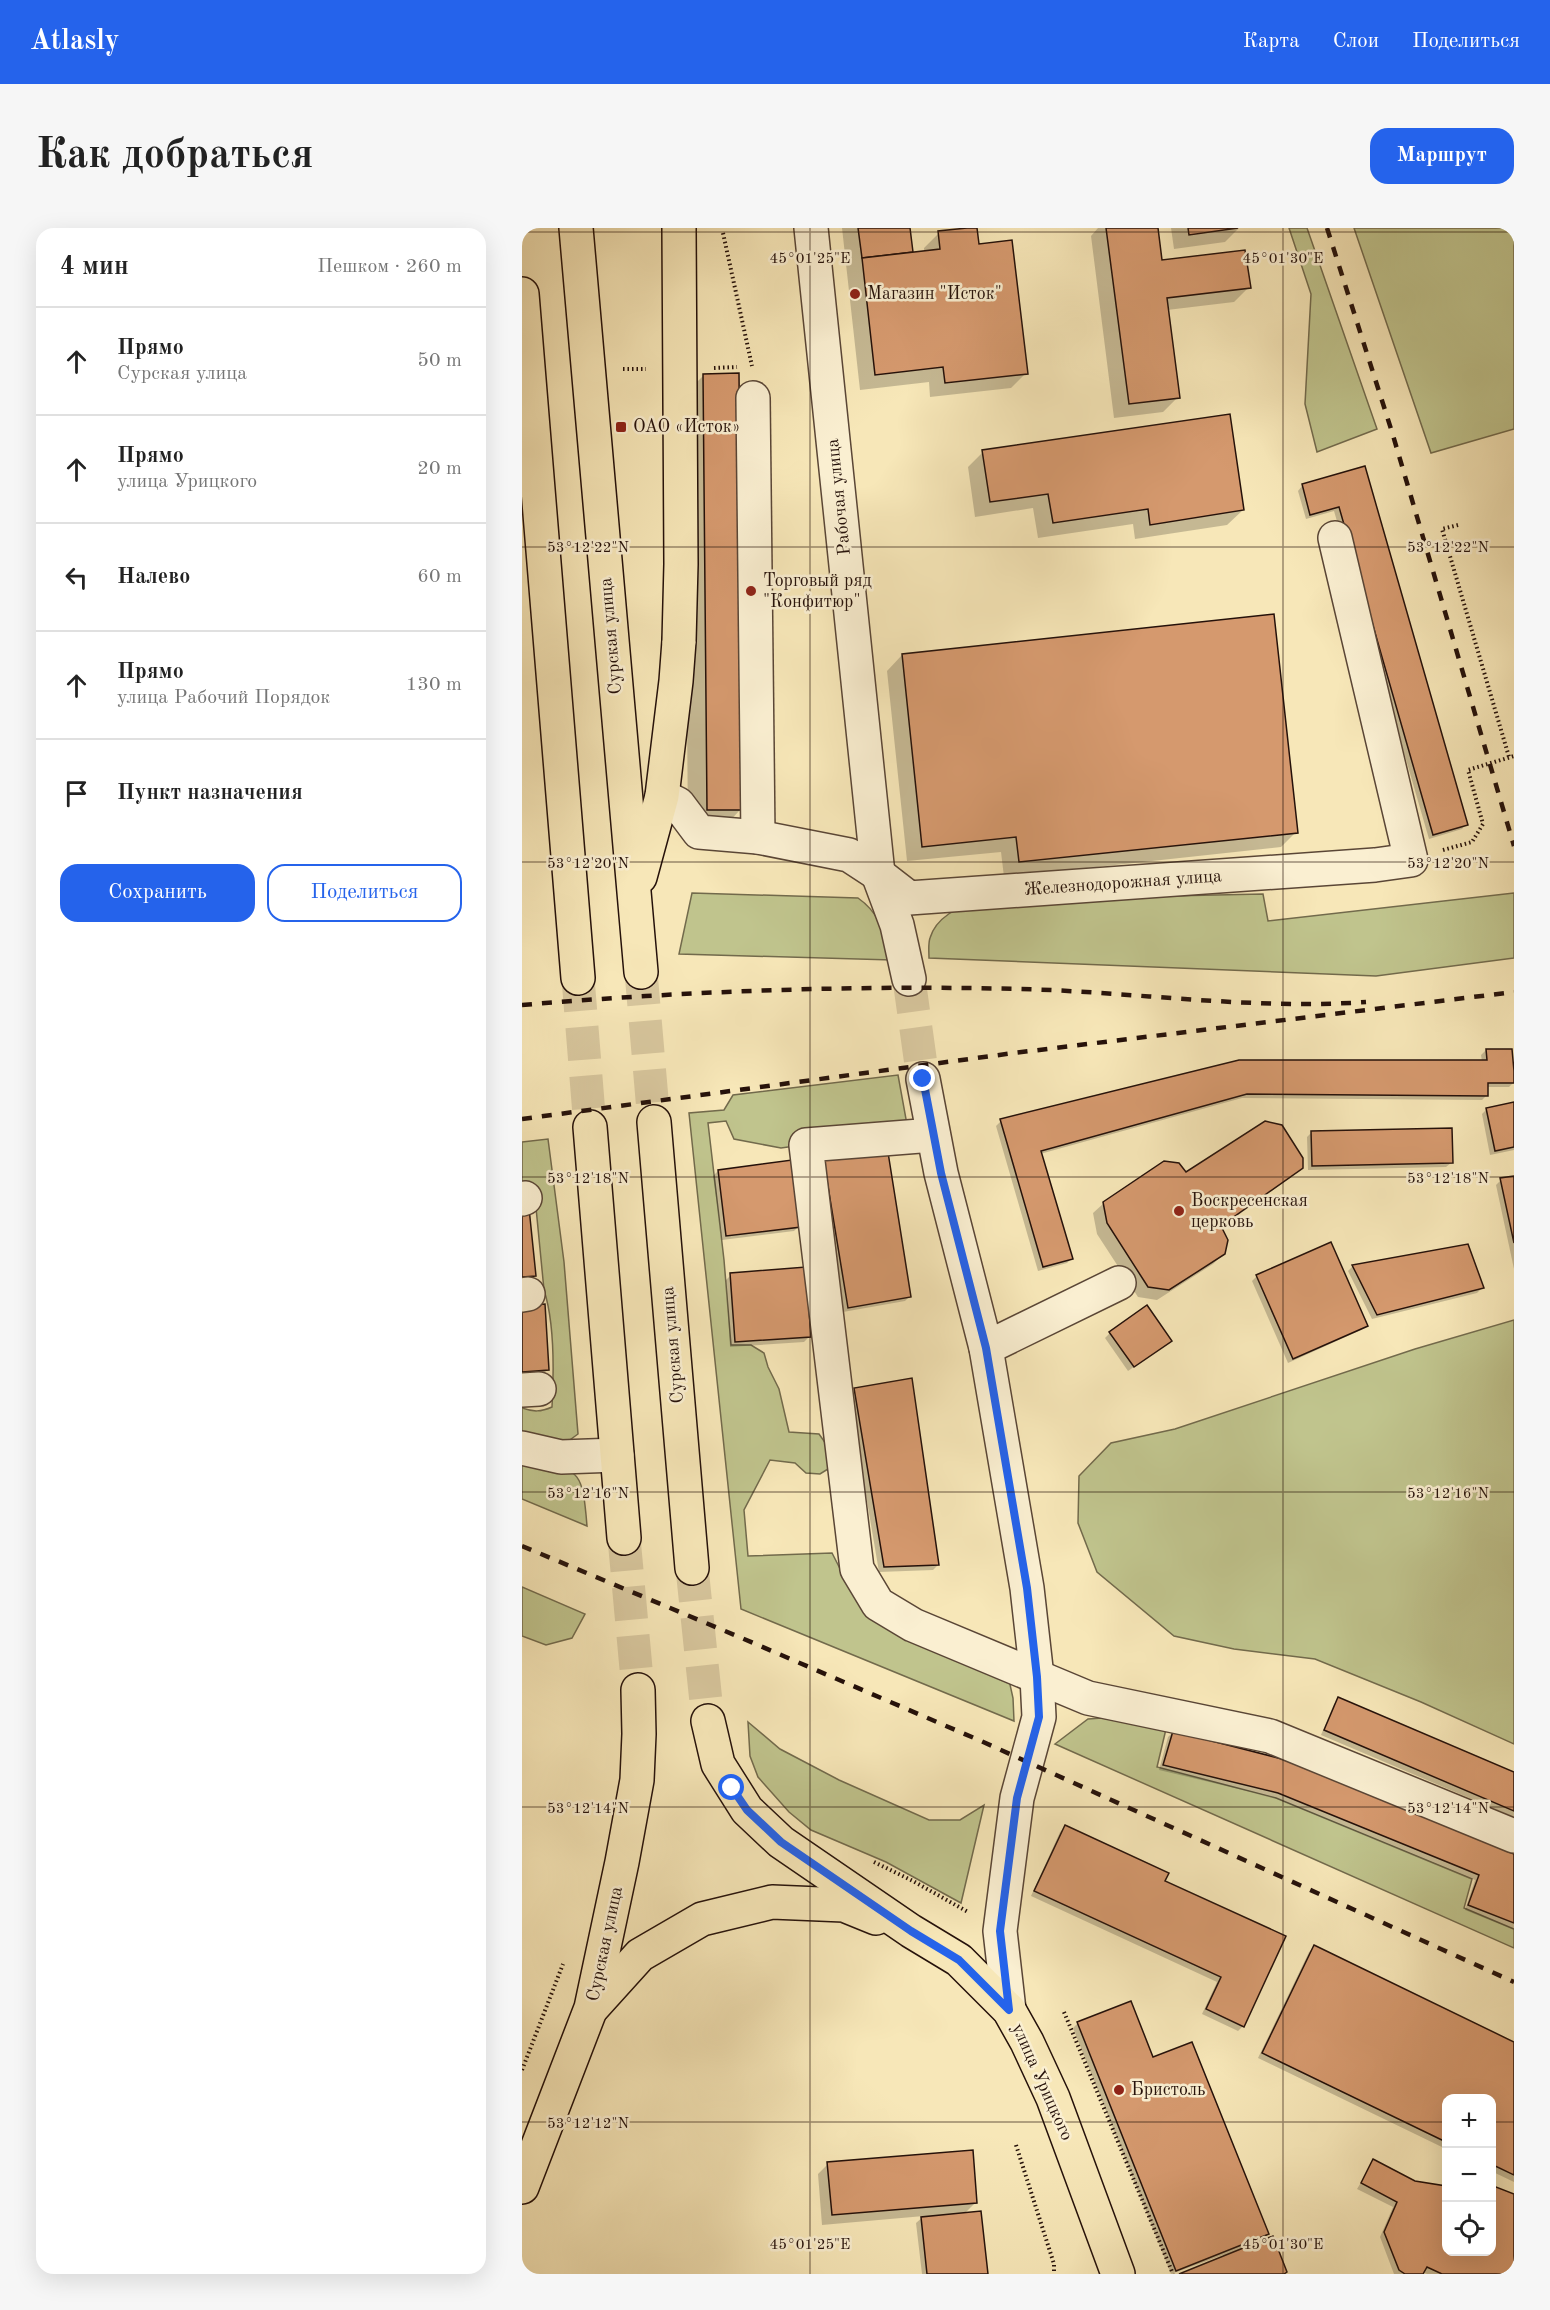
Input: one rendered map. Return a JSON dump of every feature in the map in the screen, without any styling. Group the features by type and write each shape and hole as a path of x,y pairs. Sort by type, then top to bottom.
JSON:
{"main road":[{"name":"Сурская улица","path":"576,228 641,972"},
{"path":"634,899 662,796 679,641 681,564 679,228"},
{"path":"522,294 578,978"},
{"name":"Сурская улица","path":"654,1122 692,1568"},
{"path":"590,1127 624,1538"},
{"name":"Сурская улица","path":"522,2187 591,2008 637,1780 638,1690"},
{"path":"708,1721 718,1764 747,1810 781,1842 911,1931"},
{"path":"591,2008 640,1955 702,1918 772,1902 844,1905 911,1931"},
{"name":"улица Урицкого","path":"911,1931 959,1960 1009,2010 1053,2098 1118,2274"}],"street":[{"name":"Рабочая улица","path":"812,228 878,874 897,925 909,979"},
{"path":"753,382 758,837"},
{"path":"1335,538 1411,860"},
{"name":"Железнодорожная улица","path":"662,796 678,804 699,832 758,837 849,855 909,898 1375,865 1411,860"},
{"path":"923,1079 933,1135 986,1348 1027,1588 1037,1677 1039,1717 1017,1798 1000,1931 1009,2010"},
{"path":"933,1135 806,1145 857,1569 878,1604 914,1625 1088,1698 1270,1736 1514,1836"},
{"path":"986,1348 1119,1283"},
{"path":"522,1448 561,1457 617,1455"}],"path":[{"path":"723,232 753,382"},
{"path":"1411,860 1472,842 1483,824 1468,770 1512,756 1442,529 1458,525"},
{"path":"865,1857 913,1881 1000,1931"},
{"path":"1064,2012 1173,2274"},
{"path":"1016,2145 1054,2264 1054,2274"}],"green space":[{"path":"1289,228 1307,228 1377,429 1317,452 1305,404 1311,294"},
{"path":"1354,228 1514,228 1514,429 1431,453"},
{"path":"692,893 858,898 877,918 892,960 679,954"},
{"path":"1514,893 1514,958 1376,976 929,958 929,940 937,924 956,910 977,900 1263,894 1268,921"},
{"path":"898,1075 908,1130 781,1148 734,1139 726,1121 708,1123 731,1345 751,1345 764,1353 779,1389 789,1432 819,1434 829,1448 828,1469 820,1474 806,1473 795,1463 770,1460 744,1510 748,1556 832,1553 852,1592 1009,1680 1014,1721 741,1609 689,1113 724,1110 733,1095"},
{"path":"548,1139 564,1262 578,1434 560,1447 522,1443 522,1408 537,1411 552,1407 552,1332 544,1290 534,1187 522,1184 522,1142"},
{"path":"1514,1320 1514,1744 1421,1702 1315,1659 1234,1649 1174,1636 1097,1572 1078,1523 1079,1476 1111,1443 1175,1429 1415,1349"},
{"path":"522,1458 566,1469 574,1474 583,1491 587,1526 522,1499"},
{"path":"522,1587 585,1614 572,1638 546,1645 522,1636"},
{"path":"1102,1718 1166,1729 1157,1767 1276,1798 1472,1879 1464,1908 1514,1929 1514,1948 1055,1744 1088,1719"},
{"path":"748,1722 780,1749 839,1780 929,1820 960,1820 984,1805 961,1903 886,1862 811,1830 789,1812 758,1777 750,1756"}],"building":[{"path":"858,228 910,228 913,252 862,258"},
{"path":"977,228 979,244 1012,240 1028,374 945,383 943,367 875,375 862,258 940,249 938,231"},
{"path":"1106,228 1158,228 1162,260 1245,250 1251,288 1167,298 1180,398 1129,404"},
{"path":"1188,228 1238,228 1189,235"},
{"path":"739,373 743,810 707,810 703,374"},
{"path":"1230,414 1244,510 1150,525 1148,509 1053,523 1048,494 990,502 982,450"},
{"path":"1365,466 1468,825 1433,835 1339,507 1310,515 1302,484"},
{"path":"1274,614 1298,833 1019,862 1016,837 922,847 902,654"},
{"path":"1486,1049 1512,1049 1514,1071 1514,1083 1488,1083 1488,1096 1247,1094 1041,1151 1073,1259 1043,1267 1000,1119 1239,1060 1487,1060"},
{"path":"1514,1102 1514,1147 1495,1151 1486,1108"},
{"path":"1265,1121 1282,1125 1303,1158 1303,1168 1221,1226 1228,1240 1225,1254 1169,1290 1148,1287 1107,1223 1103,1202 1164,1161 1179,1163 1186,1172"},
{"path":"1452,1128 1453,1163 1312,1166 1311,1131"},
{"path":"887,1146 911,1297 848,1308 823,1156"},
{"path":"792,1160 801,1227 726,1236 718,1170"},
{"path":"1514,1176 1514,1243 1500,1178"},
{"path":"529,1208 536,1276 522,1277 522,1209"},
{"path":"1331,1242 1368,1326 1293,1359 1256,1275"},
{"path":"1468,1244 1484,1288 1377,1315 1352,1265"},
{"path":"806,1267 811,1337 735,1342 730,1273"},
{"path":"545,1304 549,1370 522,1372 522,1306"},
{"path":"1147,1305 1172,1341 1134,1367 1109,1332"},
{"path":"912,1378 939,1565 884,1567 854,1388"},
{"path":"1338,1697 1514,1772 1514,1811 1324,1730"},
{"path":"1173,1731 1294,1762 1514,1854 1514,1923 1468,1905 1479,1875 1278,1793 1163,1765"},
{"path":"1065,1825 1169,1873 1165,1881 1286,1936 1244,2027 1206,2009 1221,1977 1034,1891"},
{"path":"1314,1945 1514,2042 1514,2175 1496,2166 1496,2094 1442,2094 1442,2140 1262,2053"},
{"path":"1131,2001 1153,2057 1192,2042 1269,2234 1176,2271 1077,2022"},
{"path":"973,2150 977,2203 832,2215 827,2162"},
{"path":"1373,2159 1415,2181 1442,2185 1442,2256 1496,2256 1496,2187 1514,2194 1514,2274 1442,2274 1427,2267 1423,2274 1405,2274 1399,2270 1384,2232 1397,2202 1361,2183"},
{"path":"981,2211 988,2274 927,2274 921,2217"},
{"path":"1273,2236 1287,2272 1284,2274 1179,2274"}],"tunnel":[{"path":"641,972 654,1122"},
{"path":"578,978 590,1127"},
{"path":"909,979 923,1079"},
{"path":"624,1538 638,1690"},
{"path":"692,1568 708,1721"}],"railway":[{"path":"1327,228 1392,432 1514,846"},
{"path":"522,1005 709,993 896,988 1021,989 1280,1004 1366,1002"},
{"path":"522,1119 1014,1053 1514,992"},
{"path":"522,1546 981,1741 1514,1982"}],"place":[{"name":"Магазин \"Исток\"","path":"855,294"},
{"name":"ОАО «Исток»","path":"621,427"},
{"name":"Торговый ряд \"Конфитюр\"","path":"751,591"},
{"name":"Воскресенская церковь","path":"1179,1211"},
{"name":"Бристоль","path":"1119,2090"}],"route":[{"path":"732,1788 747,1810 781,1842 911,1931 959,1960 1009,2010 1000,1931 1017,1798 1039,1717 1037,1677 1027,1588 986,1348 941,1173 923,1079"}]}
